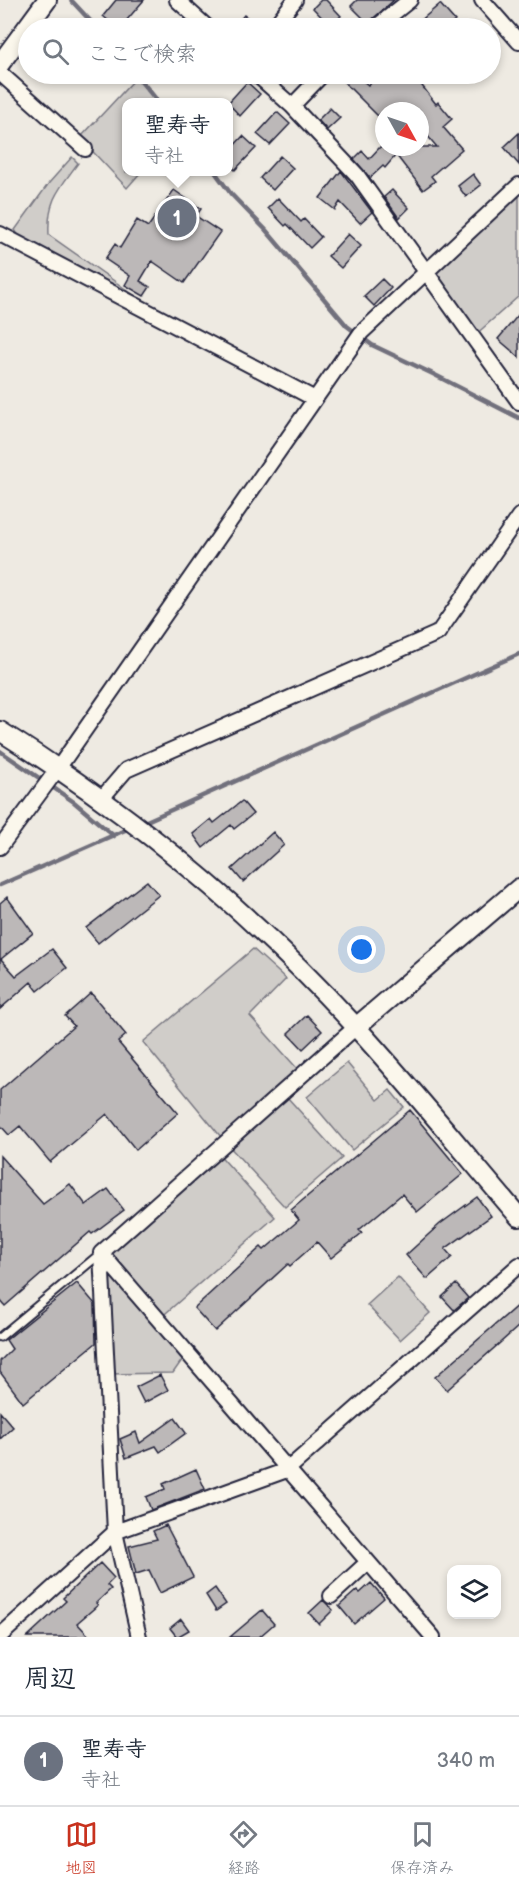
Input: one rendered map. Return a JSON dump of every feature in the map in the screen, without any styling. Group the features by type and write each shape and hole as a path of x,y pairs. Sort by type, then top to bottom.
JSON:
{"street":[{"path":"34,18 48,0"},
{"path":"177,0 197,18"},
{"path":"281,18 295,0"},
{"path":"388,18 410,0"},
{"path":"482,0 498,18"},
{"path":"501,22 519,42"},
{"path":"0,64 18,40"},
{"path":"0,73 85,148"},
{"path":"267,84 292,106 357,175 519,402"},
{"path":"292,106 313,84"},
{"path":"0,848 59,768 361,333 519,185"},
{"path":"0,234 315,399"},
{"path":"102,798 126,770 438,633 519,516"},
{"path":"0,731 102,798 219,894 289,959 356,1027 519,1217"},
{"path":"101,1253 356,1027 519,888"},
{"path":"101,1253 433,1637"},
{"path":"101,1253 115,1532 134,1634"},
{"path":"0,1636 115,1532 287,1470 519,1265"},
{"path":"331,1596 368,1562"}],"lane":[{"path":"0,1337 101,1253"}],"shaded area":[{"path":"130,84 141,84 153,98 122,98 122,176 138,176 127,188 80,138"},
{"path":"72,157 78,163 60,188 52,204 49,235 144,302 20,238 15,230 49,183"},
{"path":"519,187 519,296 473,337 429,277"},
{"path":"253,949 286,979 250,1016 303,1075 234,1137 287,1097 342,1158 285,1207 226,1143 143,1042"},
{"path":"347,1063 378,1100 390,1090 404,1107 352,1150 307,1097"},
{"path":"216,1151 275,1217 158,1320 101,1253"},
{"path":"101,1262 187,1353 173,1373 107,1374"},
{"path":"398,1277 430,1313 400,1340 367,1305"}],"building":[{"path":"116,0 144,0 129,18 105,18 103,16"},
{"path":"321,0 326,0 341,16 322,18 313,8"},
{"path":"357,0 394,0 374,18 363,18 351,6"},
{"path":"440,4 452,18 424,18"},
{"path":"245,84 249,84 260,94 240,116 233,108 233,98"},
{"path":"346,84 421,84 436,104 438,102 452,119 443,127 462,149 431,176 435,181 423,190 397,156 429,156 429,147 437,147 429,138 429,102 375,102 375,113"},
{"path":"330,108 340,118 327,130 318,120"},
{"path":"277,112 290,124 270,145 257,134"},
{"path":"519,133 519,165 504,147"},
{"path":"243,136 256,148 235,170 233,168 233,147"},
{"path":"362,151 369,159 375,152 375,156 395,156 385,168 383,166 370,178 354,159"},
{"path":"280,156 293,168 273,190 260,178"},
{"path":"341,171 372,212 360,223 340,202 335,210 320,198"},
{"path":"473,174 481,185 466,197 458,186"},
{"path":"174,190 201,209 196,216 220,232 184,283 152,261 140,281 150,287 144,296 125,285 130,276 105,259 115,244 120,248 137,220 148,227"},
{"path":"392,190 409,208 399,218 384,197"},
{"path":"278,198 301,222 304,219 321,237 310,248 268,208"},
{"path":"348,234 361,246 341,268 328,256"},
{"path":"382,279 391,288 374,306 364,296"},
{"path":"519,314 519,357 498,339"},
{"path":"242,801 253,814 234,829 231,825 203,848 193,834 211,819 214,823"},
{"path":"273,832 284,845 243,882 232,869"},
{"path":"147,881 159,895 98,943 86,928"},
{"path":"7,897 33,933 1,959 16,976 52,949 67,968 38,991 31,982 0,1009 0,903"},
{"path":"91,993 126,1035 118,1042 178,1113 136,1150 107,1114 50,1162 20,1126 9,1135 0,1125 0,1090 74,1026 65,1016"},
{"path":"307,1015 322,1031 303,1049 288,1033"},
{"path":"410,1110 463,1174 417,1212 402,1194 359,1230 362,1233 331,1258 317,1242 290,1266 288,1264 215,1331 194,1308 261,1247 264,1250 299,1220 291,1210"},
{"path":"0,1156 43,1204 70,1184 86,1205 108,1189 124,1210 92,1234 90,1232 5,1306 0,1300"},
{"path":"477,1197 491,1216 445,1249 452,1257 427,1279 406,1255 440,1224"},
{"path":"77,1283 95,1304 96,1343 23,1403 0,1372 0,1361 12,1349 6,1340"},
{"path":"456,1284 468,1298 454,1310 442,1297"},
{"path":"519,1304 519,1326 447,1390 435,1377"},
{"path":"160,1375 168,1390 144,1403 136,1387"},
{"path":"0,1412 13,1427 0,1439"},
{"path":"175,1418 186,1433 160,1452 156,1446 126,1458 120,1439 136,1432 140,1443"},
{"path":"196,1469 205,1489 151,1510 146,1497 165,1489 163,1484"},
{"path":"166,1525 193,1577 160,1593 149,1570 136,1574 129,1546 157,1539 153,1531"},
{"path":"100,1563 114,1578 107,1585 111,1589 96,1603 98,1605 77,1623 90,1637 27,1637 66,1601 63,1598"},
{"path":"371,1583 384,1598 354,1624 339,1606 357,1590 360,1593"},
{"path":"215,1588 226,1604 216,1611 206,1595"},
{"path":"323,1600 333,1610 319,1624 309,1613"},
{"path":"262,1610 274,1624 259,1637 230,1637"},
{"path":"181,1619 189,1630 177,1637 170,1628"}],"waterway":[{"path":"71,0 88,18"},
{"path":"144,84 155,98"},
{"path":"218,176 231,194 265,229 347,326 372,345 519,418"},
{"path":"140,824 519,654"},
{"path":"0,751 74,802 114,836"},
{"path":"0,885 132,827"}],"place":[{"name":"聖寿寺","path":"177,218"}]}
